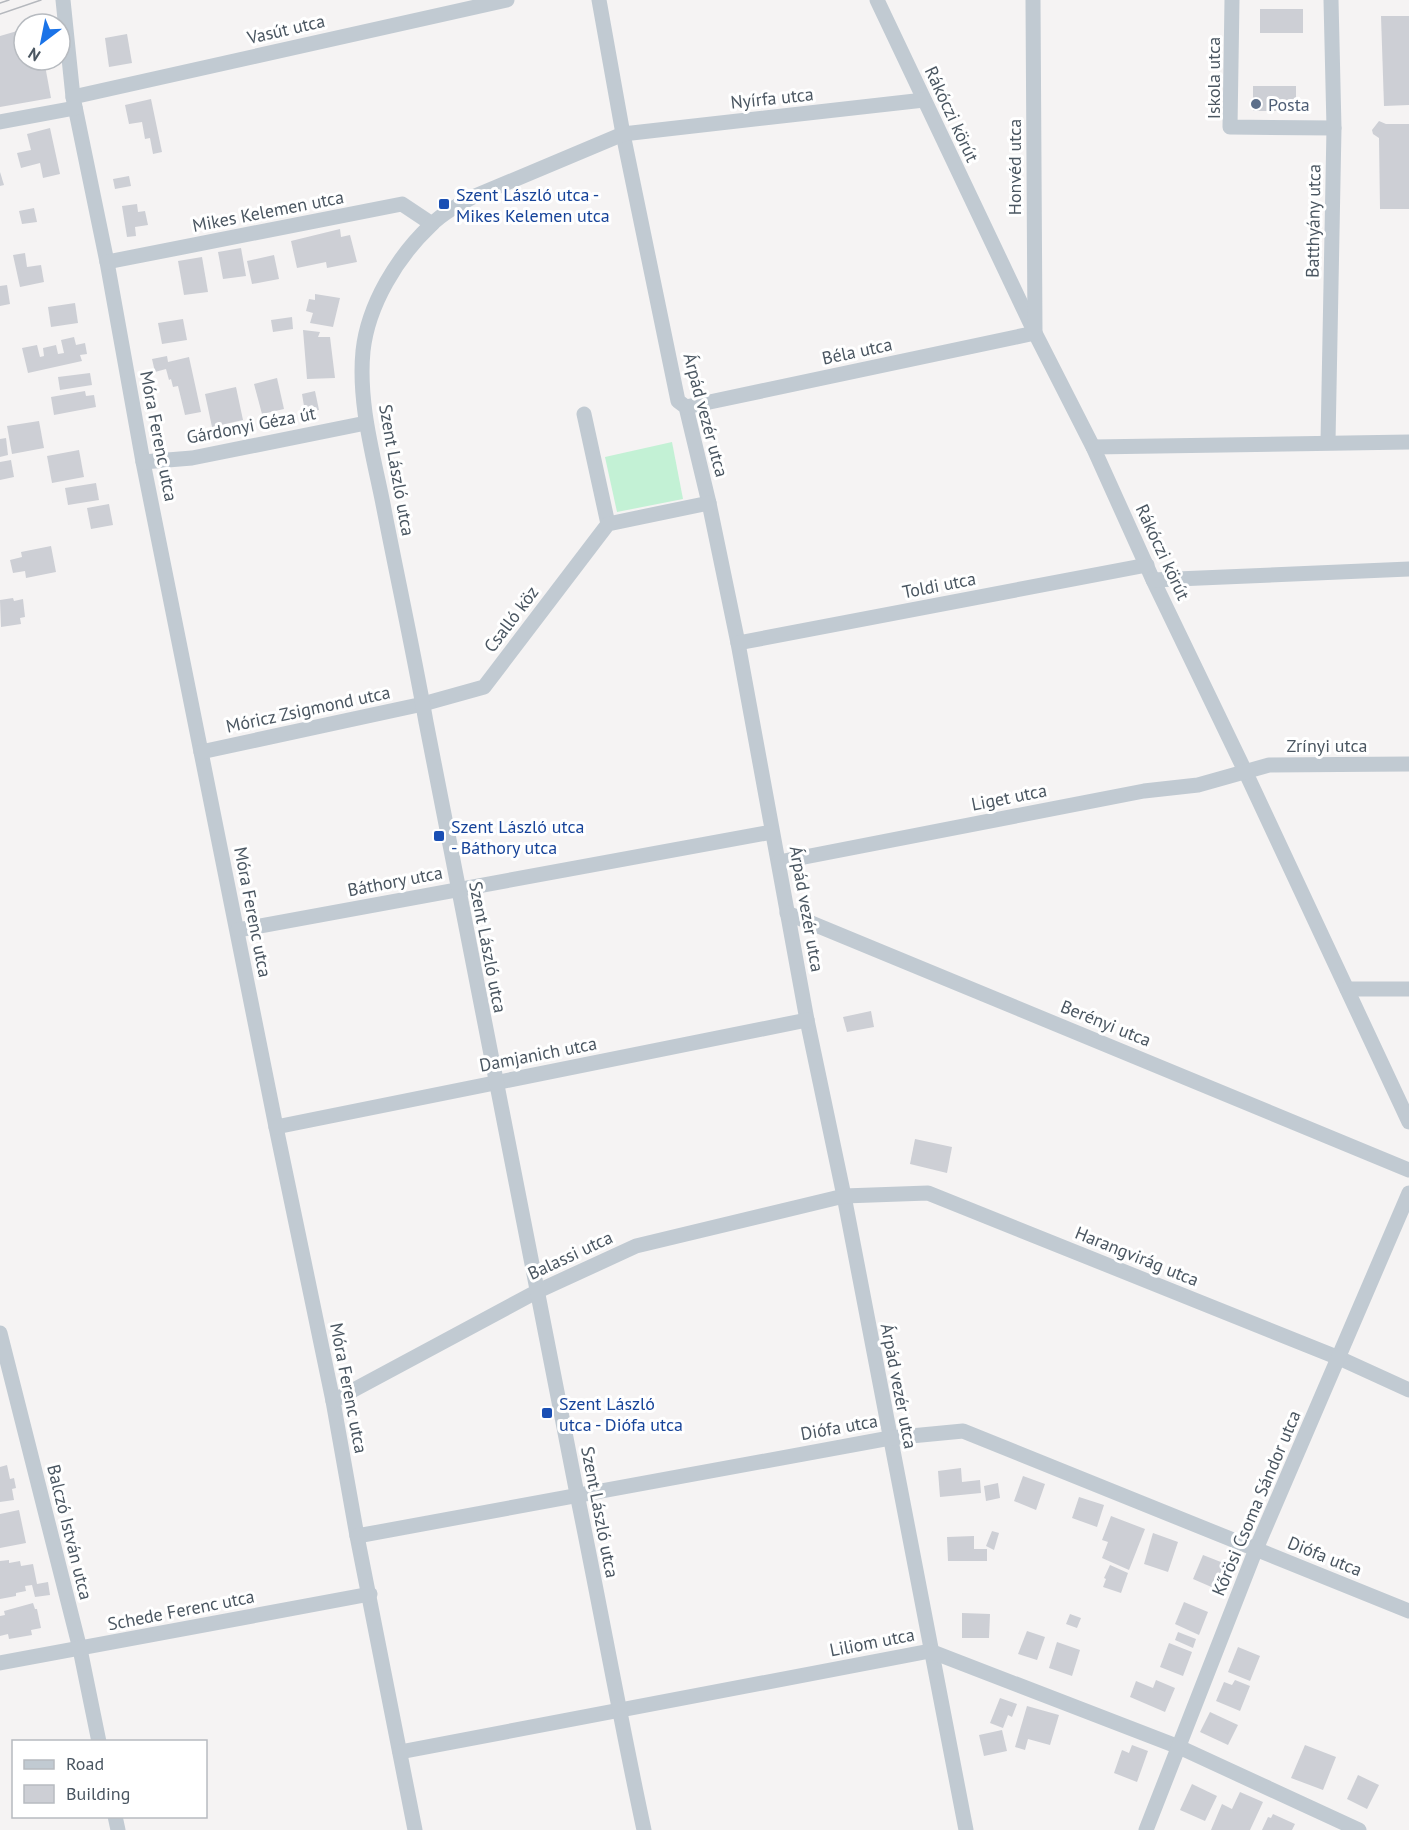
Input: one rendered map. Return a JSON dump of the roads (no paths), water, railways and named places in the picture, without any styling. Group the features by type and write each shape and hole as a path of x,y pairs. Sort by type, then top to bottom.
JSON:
{"street":[{"name":"Móra Ferenc utca","path":"63,0 74,103 107,262 143,462 333,1401 415,1830"},
{"name":"Vasút utca","path":"0,122 507,0"},
{"name":"Árpád vezér utca","path":"599,0 623,134 678,401 686,407 709,503 738,643 807,1020 966,1830"},
{"name":"Rákóczi körút","path":"877,0 1035,333 1093,447 1153,580 1409,1122"},
{"name":"Honvéd utca","path":"1033,0 1035,333"},
{"name":"Iskola utca","path":"1232,0 1230,127 1334,128"},
{"name":"Batthyány utca","path":"1328,442 1334,128 1331,0"},
{"name":"Nyírfa utca","path":"623,134 924,100"},
{"name":"Szent László utca","path":"623,134 473,197 451,209 432,224 397,266 372,314 363,353 366,423 644,1830"},
{"name":"Mikes Kelemen utca","path":"107,262 402,204 432,224"},
{"name":"Béla utca","path":"686,407 1035,333"},
{"path":"584,414 608,524 709,503"},
{"name":"Gárdonyi Géza út","path":"143,462 192,458 366,423"},
{"path":"1093,447 1409,442"},
{"name":"Csalló köz","path":"423,704 484,687 608,524"},
{"name":"Toldi utca","path":"738,643 1147,565"},
{"path":"1153,580 1409,569"},
{"name":"Móricz Zsigmond utca","path":"201,752 423,704"},
{"name":"Zrínyi utca","path":"1245,771 1269,765 1409,764"},
{"name":"Liget utca","path":"779,862 1144,791 1198,785 1245,771"},
{"name":"Báthory utca","path":"237,930 772,832"},
{"name":"Berényi utca","path":"788,913 1409,1170"},
{"path":"1347,989 1409,989"},
{"name":"Damjanich utca","path":"276,1126 807,1020"},
{"name":"Harangvirág utca","path":"843,1196 928,1193 1339,1358 1409,1390"},
{"name":"Kőrösi Csoma Sándor utca","path":"1146,1830 1256,1549 1409,1193"},
{"name":"Balassi utca","path":"333,1401 536,1292 636,1246 843,1196"},
{"name":"Balczó István utca","path":"0,1333 80,1649 99,1740"},
{"name":"Diófa utca","path":"357,1536 890,1438 963,1431 1409,1611"},
{"name":"Schede Ferenc utca","path":"0,1664 370,1594"},
{"name":"Liliom utca","path":"400,1752 930,1651 1179,1747 1359,1830"}],"tram line":[{"path":"0,3 9,0"},
{"path":"0,14 41,0"}],"place":[{"name":"Posta","path":"1256,104"},
{"name":"Szent László utca - Mikes Kelemen utca","path":"444,204"},
{"name":"Szent László utca - Báthory utca","path":"439,836"},
{"name":"Szent László utca - Diófa utca","path":"547,1413"}]}
